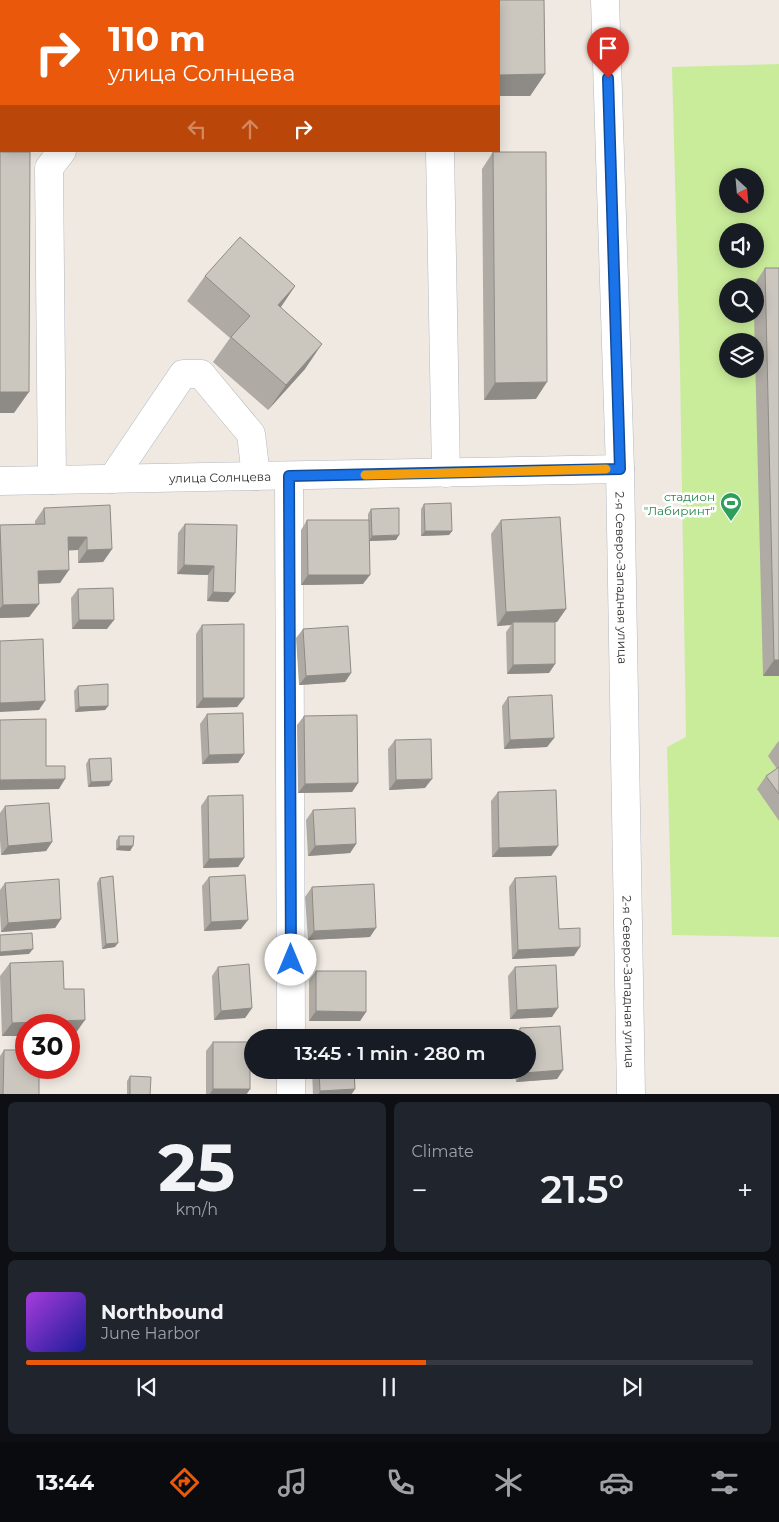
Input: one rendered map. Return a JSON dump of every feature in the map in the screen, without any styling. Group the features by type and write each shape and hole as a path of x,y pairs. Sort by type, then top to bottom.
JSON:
{"street":[{"name":"2-я Северо-Западная улица","path":"605,0 620,469 631,1094"},
{"path":"52,480 49,168 61,152"},
{"path":"440,152 446,473"},
{"path":"112,479 183,374 201,374 251,434 256,476"},
{"name":"улица Солнцева","path":"0,481 620,469"},
{"path":"289,476 291,1029"},
{"path":"291,1079 291,1094"}],"green space":[{"name":"стадион \"Лабиринт\"","path":"779,64 779,937 672,935 667,747 686,737 680,368 672,67"}],"building":[{"path":"500,0 544,0 545,74 500,75"},
{"path":"0,152 30,152 29,392 0,392"},
{"path":"493,152 546,152 547,382 495,383"},
{"path":"240,237 295,286 278,305 322,344 286,385 231,337 250,316 205,276"},
{"path":"765,268 779,268 779,660 774,660"},
{"path":"451,503 452,531 425,531 424,504"},
{"path":"110,505 112,549 87,550 87,537 68,537 69,570 38,571 39,604 3,605 0,525 45,524 44,508"},
{"path":"399,508 399,535 372,536 371,509"},
{"path":"560,517 566,609 506,612 501,520"},
{"path":"307,520 369,520 370,575 308,575"},
{"path":"185,524 237,525 235,593 213,592 214,566 184,565"},
{"path":"113,588 114,620 79,620 78,589"},
{"path":"513,622 555,622 555,664 513,665"},
{"path":"244,624 244,698 203,698 202,625"},
{"path":"348,626 351,673 306,676 303,629"},
{"path":"43,639 45,701 0,703 0,641"},
{"path":"108,684 108,706 79,707 78,686"},
{"path":"552,695 554,738 510,740 508,697"},
{"path":"243,713 244,754 209,755 207,714"},
{"path":"357,715 358,783 305,784 304,716"},
{"path":"46,719 46,766 65,766 65,779 0,780 0,720"},
{"path":"431,739 432,779 396,780 395,740"},
{"path":"111,758 112,781 91,782 89,759"},
{"path":"779,767 779,794 766,776"},
{"path":"556,790 558,846 499,848 498,792"},
{"path":"243,795 244,858 209,859 208,796"},
{"path":"49,803 52,842 8,846 5,806"},
{"path":"355,808 356,844 315,846 313,810"},
{"path":"119,836 134,836 133,846 119,846"},
{"path":"245,875 248,920 211,922 209,877"},
{"path":"113,876 118,943 106,944 100,878"},
{"path":"556,876 559,929 580,928 580,947 518,950 515,878"},
{"path":"59,879 61,919 8,923 5,883"},
{"path":"374,884 376,928 314,931 312,887"},
{"path":"32,933 33,949 0,952 0,935"},
{"path":"63,961 64,989 84,989 85,1020 80,1020 80,1014 15,1014 15,1023 12,1023 10,963"},
{"path":"249,964 252,1008 221,1011 218,967"},
{"path":"556,965 558,1008 517,1010 515,967"},
{"path":"316,971 366,971 366,1012 316,1011"},
{"path":"560,1026 563,1070 536,1072 536,1029 520,1028"},
{"path":"213,1042 244,1042 244,1079 250,1079 250,1089 213,1089"},
{"path":"4,1050 15,1050 15,1079 39,1079 39,1094 3,1094"},
{"path":"130,1076 151,1077 150,1094 130,1094"},
{"path":"319,1079 354,1079 355,1089 320,1091"}],"slow traffic":[{"path":"365,475 606,469"}],"place":[{"name":"стадион \"Лабиринт\"","path":"731,522"}],"route":[{"path":"291,960 289,476 620,469 608,78"}]}
